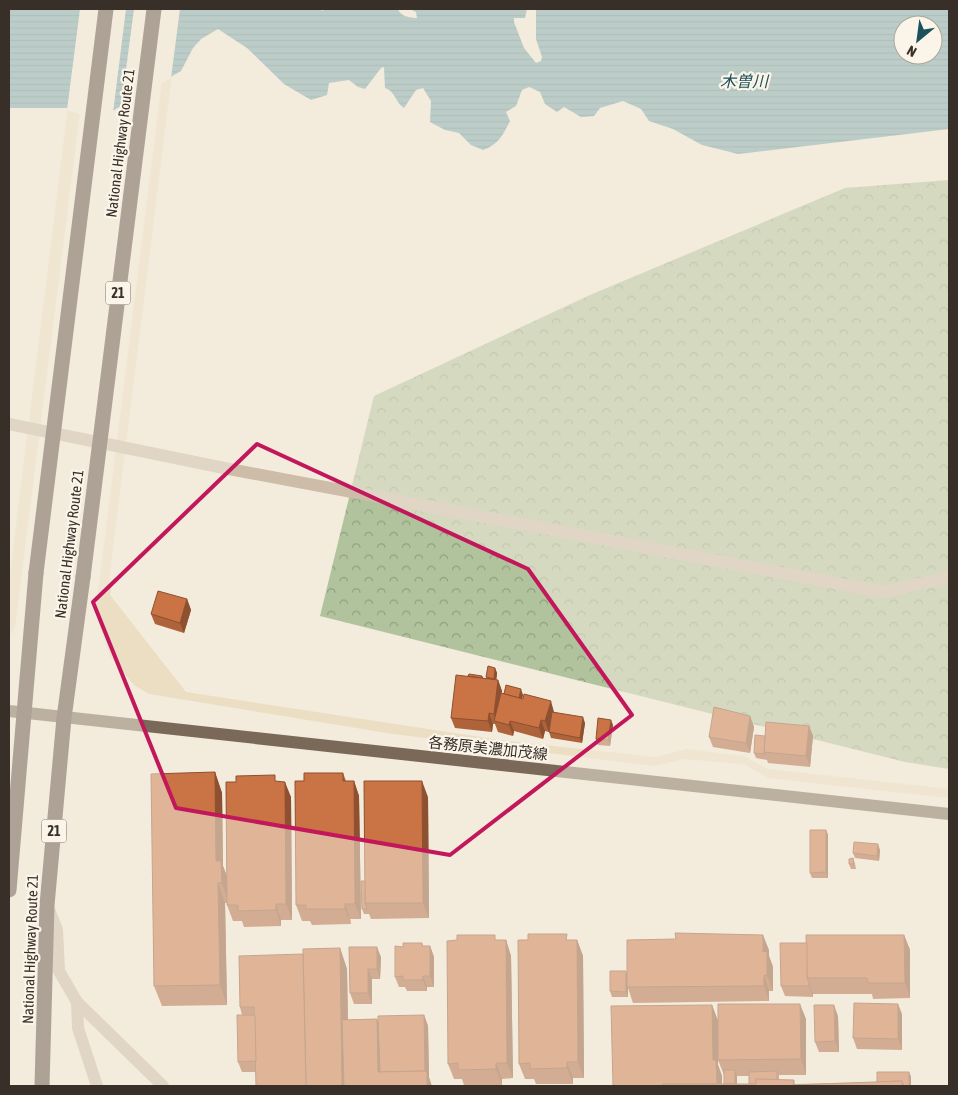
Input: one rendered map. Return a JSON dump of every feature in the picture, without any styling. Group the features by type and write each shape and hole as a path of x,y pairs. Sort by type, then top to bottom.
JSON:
{"highway":[{"name":"National Highway Route 21","path":"9,890 16,712 36,573 106,9"},
{"name":"National Highway Route 21","path":"42,1086 47,905 64,718 154,9"}],"main road":[{"name":"各務原美濃加茂線","path":"16,712 949,814"}],"street":[{"path":"9,424 224,468 883,592 949,578"},
{"path":"47,905 58,930 59,971 77,1002 163,1086"},
{"path":"77,1002 78,1028 97,1086"}],"highlighted area":[{"path":"257,444 528,569 632,715 450,855 176,808 93,602"}],"green space":[{"path":"949,180 949,769 905,762 320,616 374,396 590,295 845,188"}],"shaded area":[{"path":"80,9 93,9 15,627 9,637 9,583"},
{"path":"171,9 180,9 109,580 112,584 110,595 186,692 500,740 655,757 687,749 744,756 768,769 949,789 949,798 768,778 744,764 684,759 655,766 393,734 149,694 134,685 110,656 96,608"}],"water":[{"name":"木曽川","path":"9,9 321,9 322,11 326,9 398,9 403,15 417,18 416,12 410,9 527,9 525,18 514,18 514,22 524,48 536,63 541,61 542,57 536,39 536,9 949,9 949,129 738,154 702,145 673,129 649,121 641,109 623,101 600,108 594,116 581,117 564,107 557,112 545,104 540,92 529,87 522,90 516,106 506,112 510,121 502,135 493,145 483,150 471,145 459,133 445,130 430,122 431,101 423,88 416,90 404,108 401,106 391,92 385,88 384,67 381,68 365,89 358,87 349,80 329,83 327,95 311,100 284,84 247,48 218,29 201,39 193,48 181,71 109,113 68,108 9,108"}],"pier":[{"path":"80,9 126,9 113,113 94,119 67,110"},
{"path":"134,9 180,9 171,78 121,107"}],"building":[{"path":"158,591 187,599 180,623 151,614"},
{"path":"488,666 495,668 494,679 486,677"},
{"path":"469,674 482,676 482,678 468,676"},
{"path":"456,675 498,680 494,714 489,713 488,721 451,718"},
{"path":"506,685 521,689 519,698 504,694"},
{"path":"501,693 523,699 524,694 551,701 545,721 541,720 539,728 510,721 509,725 494,721"},
{"path":"714,707 750,716 746,743 709,737"},
{"path":"552,712 583,717 580,738 549,732"},
{"path":"598,718 611,720 608,740 596,739"},
{"path":"766,722 809,726 806,756 764,752"},
{"path":"755,735 765,736 765,754 754,753"},
{"path":"215,772 216,861 221,861 222,883 218,883 220,985 154,986 151,774"},
{"path":"304,773 343,773 343,781 354,781 355,904 345,904 345,909 306,909 306,905 296,905 295,781 304,781"},
{"path":"275,775 275,781 285,782 286,904 276,904 276,910 238,911 238,905 227,905 226,782 236,782 236,776"},
{"path":"364,781 422,781 423,903 365,903"},
{"path":"810,830 826,830 826,872 810,873"},
{"path":"854,842 878,844 877,856 853,853"},
{"path":"853,858 854,864 849,864 849,859"},
{"path":"361,881 365,881 365,903 367,909 362,909"},
{"path":"675,933 763,935 763,952 767,951 767,976 764,975 764,986 627,987 627,940 676,939"},
{"path":"528,934 567,934 566,940 577,940 578,1062 567,1062 567,1068 530,1069 530,1063 519,1064 518,940 528,940"},
{"path":"457,935 495,935 495,940 506,940 507,1063 496,1063 496,1069 458,1070 458,1063 448,1064 447,941 457,940"},
{"path":"806,935 904,935 905,983 868,983 867,978 807,978"},
{"path":"403,943 422,943 422,946 430,946 430,976 423,976 423,980 403,980 403,976 395,977 395,946 403,947"},
{"path":"780,943 807,943 807,978 809,986 781,986"},
{"path":"349,947 377,947 377,969 368,969 368,993 350,993"},
{"path":"340,948 342,1086 306,1086 303,949"},
{"path":"303,954 306,1086 256,1086 254,1007 240,1007 239,956"},
{"path":"610,971 626,971 626,992 610,991"},
{"path":"854,1003 898,1004 898,1039 853,1038"},
{"path":"718,1004 800,1004 801,1059 718,1060"},
{"path":"712,1005 713,1060 716,1060 717,1084 613,1086 611,1006"},
{"path":"814,1005 834,1005 835,1041 815,1042"},
{"path":"237,1015 255,1015 256,1061 238,1062"},
{"path":"424,1015 425,1071 380,1072 378,1016"},
{"path":"377,1019 378,1072 427,1071 427,1086 344,1086 342,1020"},
{"path":"724,1070 735,1070 735,1084 724,1084"},
{"path":"777,1071 777,1080 756,1079 756,1084 749,1084 749,1072"},
{"path":"877,1072 909,1072 909,1086 904,1086 902,1081 877,1082"},
{"path":"756,1079 794,1080 793,1085 902,1081 902,1086 663,1086 663,1084 756,1084"}]}
